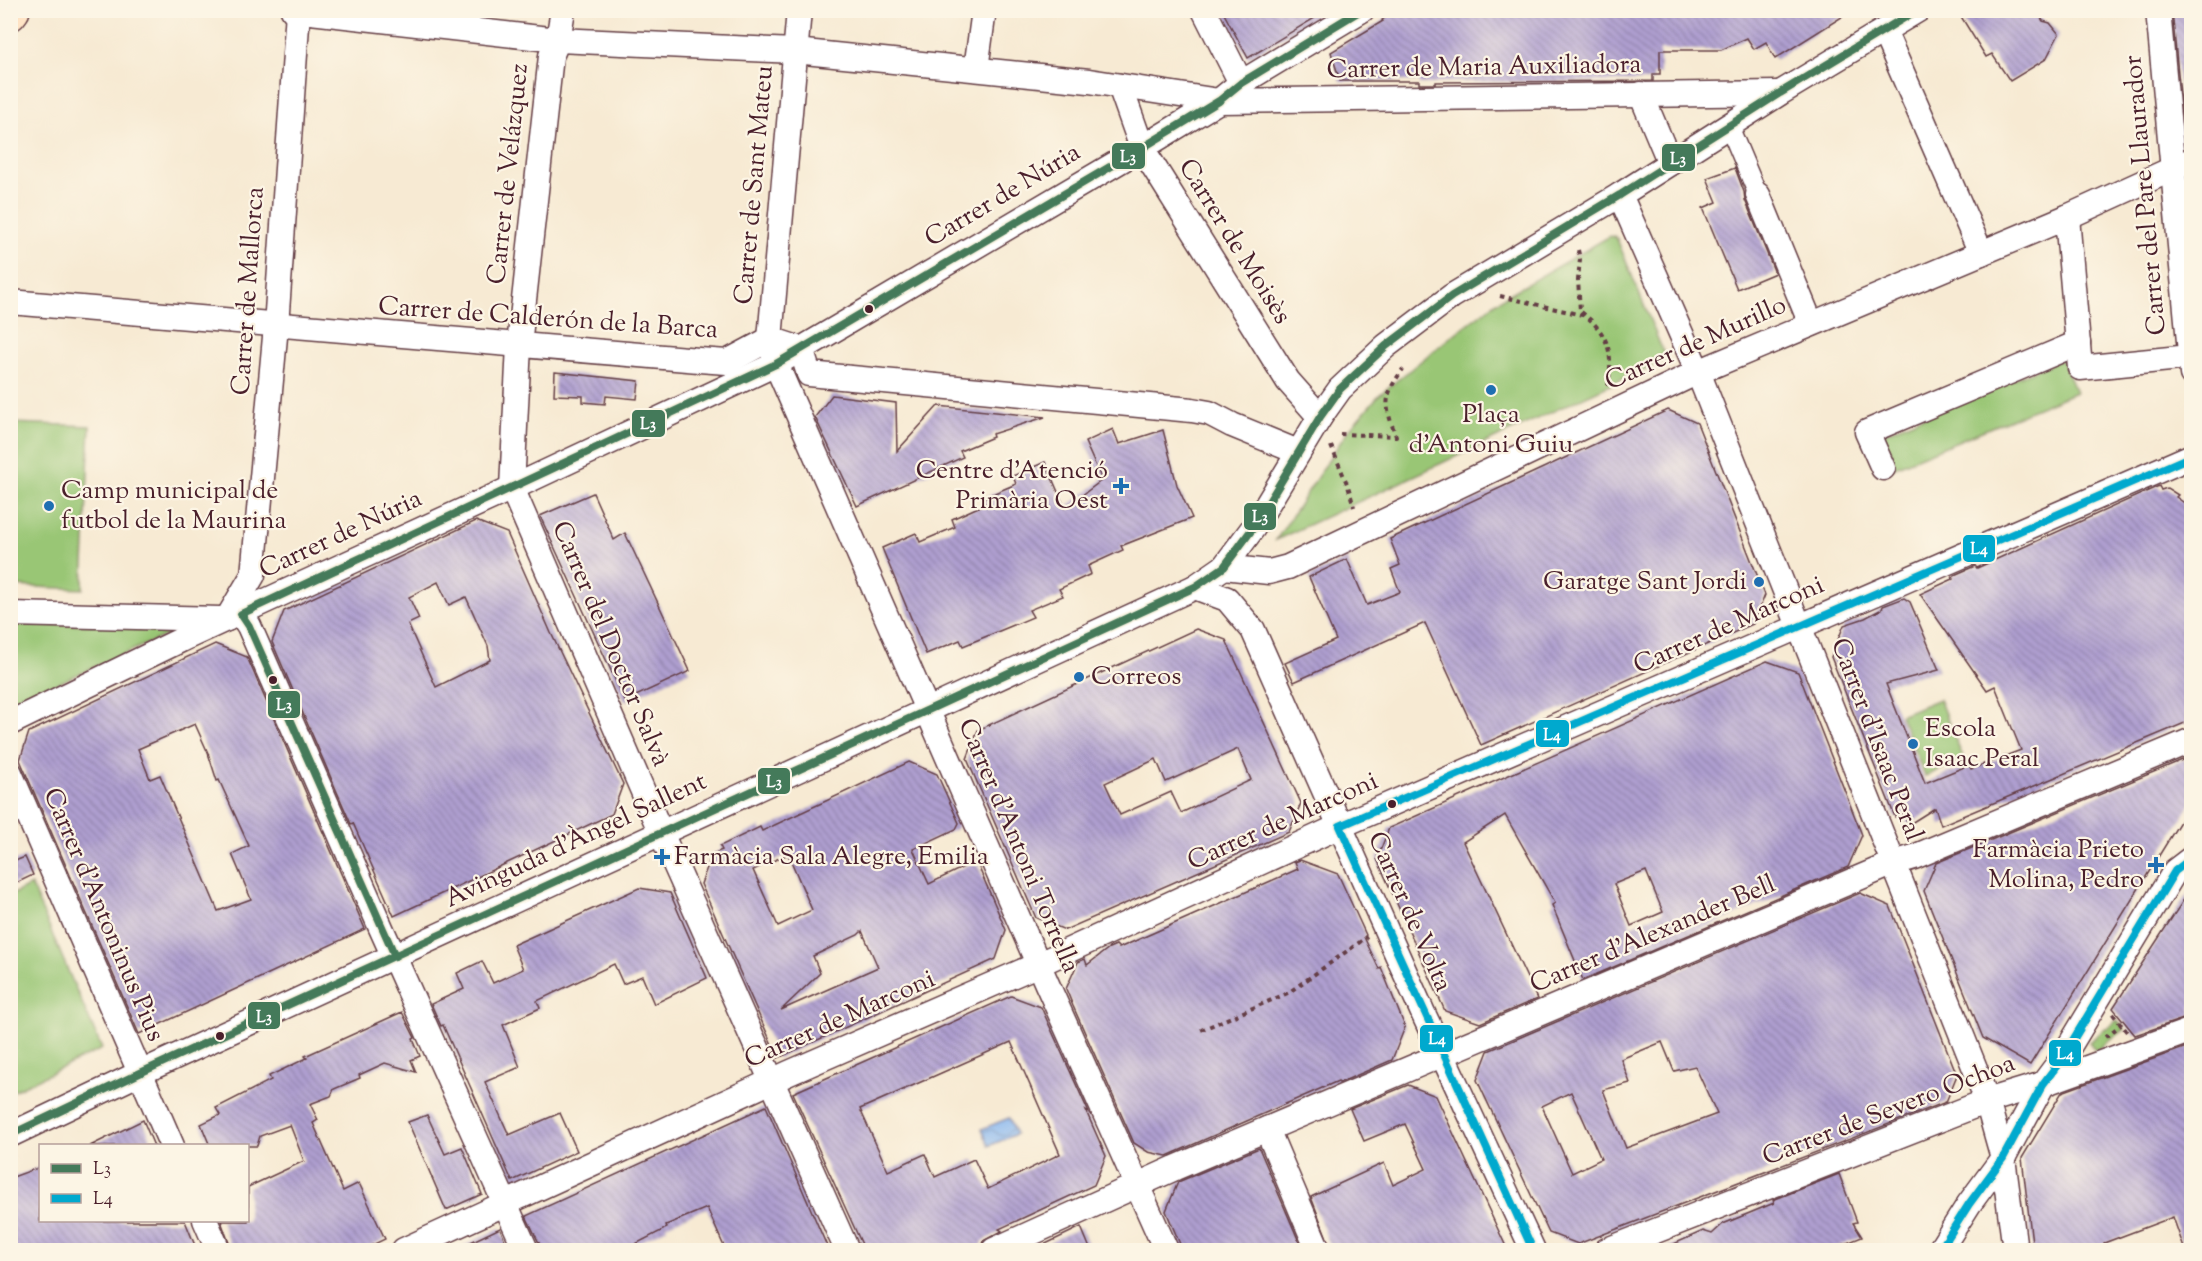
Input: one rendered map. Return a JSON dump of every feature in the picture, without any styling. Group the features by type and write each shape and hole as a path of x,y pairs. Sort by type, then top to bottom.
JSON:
{"main road":[{"path":"10,14 13,10"}],"street":[{"name":"Carrer de Maria Auxiliadora","path":"293,10 558,40 795,51 976,69 1120,86 1219,101 1780,93"},
{"name":"Carrer de Velázquez","path":"512,488 519,345 551,56 558,40 563,10"},
{"name":"Carrer de Sant Mateu","path":"776,364 770,339 799,10"},
{"path":"976,69 984,10"},
{"path":"1204,10 1240,82"},
{"name":"Carrer de Núria","path":"10,723 234,616 776,364 1142,148 1219,101 1240,82 1362,10"},
{"name":"Avinguda d'Àngel Sallent","path":"10,1135 1195,587 1224,567 1253,528 1298,452 1340,389 1386,346 1452,297 1918,10"},
{"name":"Carrer del Pare Llaurador","path":"2158,10 2182,164 2191,366"},
{"name":"Carrer de Mallorca","path":"234,616 253,575 276,326 298,11"},
{"path":"1884,31 1981,253"},
{"name":"Carrer de Moisès","path":"1120,86 1142,148 1288,381 1320,417"},
{"path":"1641,94 1670,163"},
{"path":"1729,126 1811,324"},
{"name":"Carrer de Murillo","path":"1224,567 1269,572 1288,567 1698,372 2067,217 2182,164"},
{"name":"Carrer d'Isaac Peral","path":"1620,195 1698,372 1801,626 1987,1101 2003,1158 2015,1251"},
{"path":"2067,217 2080,368 2191,366"},
{"name":"Carrer de Calderón de la Barca","path":"10,302 727,362 770,339"},
{"path":"770,339 801,349 809,374 1192,410 1209,413 1298,452"},
{"path":"1883,468 1867,432 2078,343"},
{"path":"697,401 699,360"},
{"name":"Carrer d'Antoni Torrella","path":"776,364 1166,1251"},
{"name":"Carrer de Marconi","path":"404,1251 772,1080 1039,964 1310,842 1340,826 2192,456"},
{"name":"Carrer del Doctor Salvà","path":"512,488 661,833 847,1251"},
{"path":"253,575 262,586 281,594"},
{"name":"Carrer de Volta","path":"1195,587 1227,599 1253,630 1443,1056 1533,1251"},
{"path":"10,614 234,616 249,626 526,1251"},
{"name":"Carrer d'Alexander Bell","path":"994,1251 1138,1184 1894,863 1914,857 2192,740"},
{"name":"Carrer d'Antoninus Pius","path":"10,773 171,1144"},
{"path":"1940,1251 1969,1204 2003,1158 2043,1084 2061,1060 2175,871 2192,858"},
{"name":"Carrer de Severo Ochoa","path":"1607,1251 1987,1101 2043,1084 2192,1030"},
{"path":"1267,1129 1318,1251"},
{"path":"205,1222 218,1251"}],"path":[{"path":"1578,250 1580,311 1597,325 1604,336 1612,365 1608,386"},
{"path":"1500,296 1574,315 1587,316"},
{"path":"1340,434 1396,436 1388,408 1387,394 1403,369"},
{"path":"1331,446 1348,486 1353,507"},
{"path":"1201,1030 1288,993 1367,937"},
{"path":"2108,1006 2129,1034"}],"green space":[{"name":"Plaça d'Antoni Guiu","path":"1610,236 1617,239 1666,359 1276,540 1347,432 1379,395 1501,299"},
{"path":"2062,359 2076,392 1890,469 1876,436"},
{"name":"Camp municipal de futbol de la Maurina","path":"11,423 90,426 83,589 11,586"},
{"path":"194,623 11,704 11,625"},
{"path":"1939,699 1964,760 1925,776 1900,715"},
{"path":"31,885 102,1049 11,1092 11,895"},
{"path":"2117,1020 2124,1029 2096,1051 2089,1042"}],"water":[{"path":"1009,1118 1016,1134 989,1146 982,1129"}],"building":[{"path":"1222,10 1328,10 1248,58"},
{"path":"1396,10 1853,10 1775,59 1766,42 1754,49 1747,38 1721,50 1660,50 1660,74 1653,74 1653,81 1419,84 1419,81 1340,81 1331,52 1383,21"},
{"path":"1957,10 2036,10 2043,21 2050,23 2059,34 2046,59 2010,81 1992,54 1986,57"},
{"path":"2172,10 2192,10 2192,114 2182,115"},
{"path":"1735,168 1745,200 1775,273 1737,289 1703,208 1717,202 1707,178"},
{"path":"555,372 639,381 637,399 606,396 605,404 583,402 583,396 554,395"},
{"path":"832,395 896,403 897,451 938,406 1045,417 992,434 993,437 960,451 963,457 857,506 815,417"},
{"path":"1668,410 1697,423 1765,595 1753,624 1481,745 1425,623 1294,682 1285,663 1336,640 1309,577 1347,559 1367,605 1400,592 1391,569 1400,565 1390,539"},
{"path":"1113,429 1119,444 1163,430 1177,485 1192,518 1121,546 1123,550 1088,566 1091,574 1059,589 1063,596 1029,610 1033,617 963,646 960,640 926,654 882,548 916,533 920,542 955,527 952,519 985,504 983,498 1016,484 1013,476 1045,462 1065,508 1102,480 1085,442"},
{"path":"2159,486 2161,490 2167,488 2178,495 2176,497 2187,505 2192,551 2192,720 1941,825 1935,808 1908,825 1904,813 1895,817 1831,657 1844,625 1865,618 1882,609 1883,606 1904,598 1910,602 1939,670 1886,684 1925,783 1969,765 1971,769 2021,750 1995,686 1987,690 1920,594 1953,579 1952,576 1975,566 1977,568"},
{"path":"593,493 614,540 625,533 690,671 625,701 540,516"},
{"path":"476,521 507,533 551,633 623,784 612,814 394,916 353,823 351,824 272,642 284,611","holes":["438,582 449,605 466,597 488,646 490,660 436,687 408,624 419,619 409,597"]},
{"path":"1196,629 1226,640 1301,803 1289,832 1065,930 1036,918 967,759 978,730","holes":["1238,749 1251,780 1181,813 1171,792 1120,815 1105,783 1156,759 1166,782"]},
{"path":"215,644 247,657 365,929 139,1034 20,760 29,732","holes":["195,724 217,781 219,780 249,846 232,854 251,899 218,911 160,775 150,779 138,749"]},
{"path":"1767,661 1798,672 1862,835 1848,867 1583,980 1552,905 1555,903 1505,815 1463,842 1537,999 1480,1023 1445,1011 1377,859 1389,828","holes":["1646,871 1663,912 1631,926 1614,884"]},
{"path":"2192,756 2192,802 2030,1065 1983,1038 1924,891 1936,863"},
{"path":"909,762 937,774 959,823 956,829 913,849 929,884 976,861 1006,930 996,959 778,1058 701,884 712,854 722,850 720,846 760,827 762,831","holes":["788,854 812,910 778,926 753,870","862,931 878,967 781,1010 820,973 813,956"]},
{"path":"25,857 33,875 10,886 10,863"},
{"path":"1300,860 1338,874 1366,935 1364,937 1379,969 1381,967 1405,1027 1392,1060 1339,1083 1338,1081 1167,1156 1148,1152 1134,1143 1066,989 1078,962 1085,959 1087,965 1109,948 1116,945 1119,948 1298,869 1295,862"},
{"path":"2192,887 2192,1016 2135,1035 2113,1008"},
{"path":"639,888 670,893 707,978 654,1004 642,976 623,984 614,964 537,1001 540,1008 503,1025 520,1067 485,1082 509,1135 560,1113 577,1151 512,1181 443,1025 441,1026 431,1004 464,989 457,973 482,961 493,983 523,969 513,945"},
{"path":"1860,893 1890,906 1957,1075 1946,1102 1578,1244 1549,1233 1477,1080 1488,1051","holes":["1662,1042 1674,1071 1695,1066 1717,1114 1626,1148 1603,1090 1630,1083 1621,1059","1571,1092 1601,1159 1572,1173 1542,1106"]},
{"path":"1011,996 1041,1007 1106,1156 1094,1185 999,1229 1002,1231 983,1241 980,1251 865,1251 793,1093","holes":["1011,1042 1060,1154 988,1189 974,1159 935,1177 925,1154 888,1171 860,1109"]},
{"path":"402,1012 415,1038 413,1039 420,1056 411,1060 416,1072 385,1063 359,1075 360,1078 334,1089 331,1096 310,1104 318,1120 313,1123 343,1191 359,1183 385,1239 360,1251 232,1251 221,1222 249,1222 249,1187 304,1161 290,1125 260,1136 257,1146 249,1146 249,1144 209,1144 201,1124 220,1115 216,1108 271,1080 269,1076 307,1058 305,1056"},
{"path":"2192,1045 2192,1251 2185,1251 2173,1217 2104,1243 2108,1251 2033,1251 2022,1158 2062,1092"},
{"path":"1408,1085 1436,1096 1508,1251 1332,1251 1311,1197 1384,1163 1393,1185 1426,1169 1405,1124 1364,1141 1350,1109"},
{"path":"766,1106 829,1251 726,1251 707,1208 666,1225 667,1228 622,1251 543,1251 526,1216"},
{"path":"427,1115 445,1154 462,1147 482,1194 446,1210 408,1122"},
{"path":"143,1120 153,1144 94,1144"},
{"path":"1259,1148 1303,1251 1183,1251 1166,1211 1178,1182"},
{"path":"39,1167 39,1222 185,1222 196,1248 200,1245 203,1251 10,1251 10,1178"},
{"path":"1839,1174 1857,1222 1853,1223 1862,1237 1827,1251 1658,1251 1703,1231 1712,1234 1723,1224 1774,1203 1773,1200"},
{"path":"1081,1227 1091,1251 1031,1251"},
{"path":"500,1228 509,1251 452,1251"}],"transit line":[{"name":"L3","path":"395,956 249,626 241,614 776,364 1142,148 1219,101 1241,83 1361,10"},
{"name":"L3","path":"10,1135 1195,587 1224,567 1253,528 1320,417 1340,389 1386,346 1452,296 1620,195 1780,93 1917,10"},
{"name":"L4","path":"1533,1250 1340,826 2192,456"},
{"name":"L4","path":"1940,1250 1969,1204 2003,1158 2043,1084 2061,1060 2175,871 2192,858"}],"place":[{"name":"Plaça d'Antoni Guiu","path":"1491,390"},
{"name":"Centre d'Atenció Primària Oest","path":"1121,486"},
{"name":"Camp municipal de futbol de la Maurina","path":"49,506"},
{"name":"Garatge Sant Jordi","path":"1759,582"},
{"name":"Correos","path":"1079,677"},
{"name":"Escola Isaac Peral","path":"1913,744"},
{"name":"Farmàcia Sala Alegre, Emilia","path":"662,857"},
{"name":"Farmàcia Prieto Molina, Pedro","path":"2156,865"}]}
